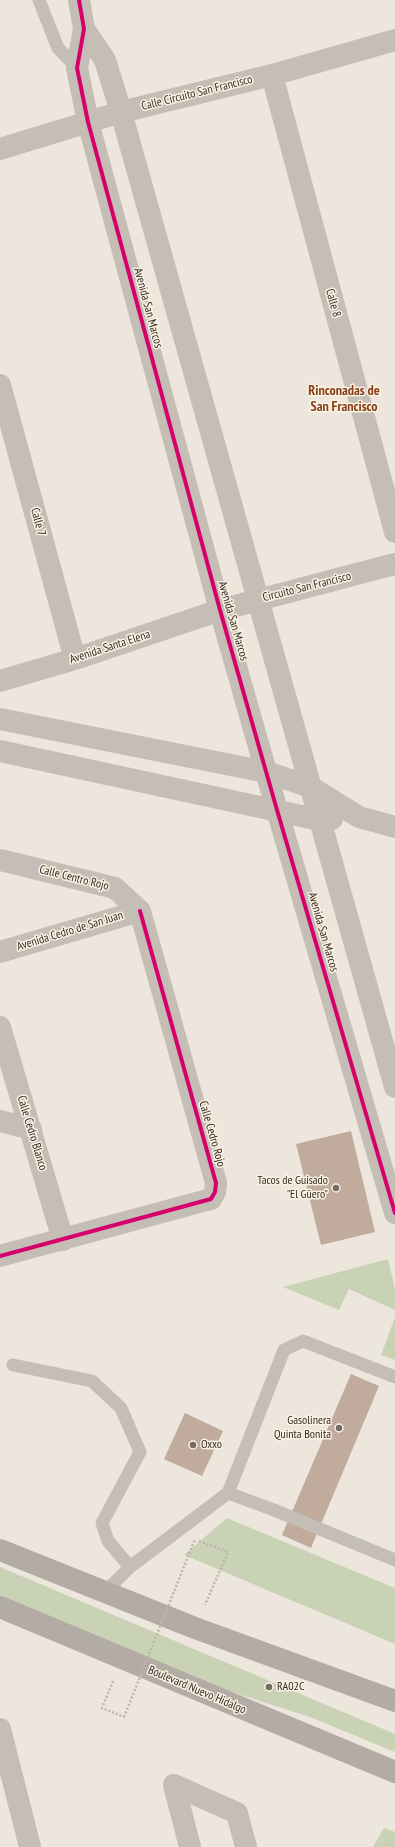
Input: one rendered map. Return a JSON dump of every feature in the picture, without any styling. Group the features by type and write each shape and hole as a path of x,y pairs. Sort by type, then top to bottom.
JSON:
{"main road":[{"path":"0,1550 194,1628 395,1702"},
{"name":"Boulevard Nuevo Hidalgo","path":"0,1607 395,1772"}],"street":[{"path":"79,0 84,29 106,60 395,1087"},
{"name":"Avenida San Marcos","path":"84,29 77,68 88,122 220,610 395,1213"},
{"name":"Calle Circuito San Francisco","path":"0,149 121,112 272,75 395,40"},
{"name":"Calle 8","path":"272,75 395,532"},
{"name":"Calle 7","path":"0,385 76,659"},
{"name":"Circuito San Francisco","path":"220,610 395,564"},
{"name":"Avenida Santa Elena","path":"0,681 76,659 220,610"},
{"path":"0,719 266,772 311,787 359,817 395,827"},
{"path":"0,751 320,820 359,817"},
{"name":"Calle Centro Rojo","path":"0,860 115,888 140,910"},
{"name":"Avenida Cedro de San Juan","path":"0,952 140,910"},
{"name":"Calle Cedro Rojo","path":"0,1256 211,1199 215,1192 216,1183 140,910"},
{"name":"Calle Cedro Blanco","path":"1,1036 31,1129 63,1240"},
{"path":"0,1121 31,1129"},
{"path":"0,1729 30,1847"},
{"path":"190,1847 174,1785 237,1813 246,1847"}],"lane":[{"path":"39,0 58,48 77,68"},
{"path":"105,1592 130,1567 228,1493 284,1350 303,1341 395,1376"},
{"path":"13,1365 92,1381 121,1408 140,1452 102,1523 108,1541 130,1567"},
{"path":"228,1493 274,1510 395,1560"}],"path":[{"path":"122,1658 102,1708 124,1717 195,1539 228,1552 194,1628"}],"green space":[{"path":"388,1259 395,1289 395,1310 349,1289 339,1310 283,1287"},
{"path":"395,1317 395,1360 381,1355"},
{"path":"227,1518 395,1588 395,1644 184,1555"},
{"path":"0,1567 395,1734 395,1752 310,1717 185,1677 0,1598"},
{"path":"384,1828 395,1832 395,1847 373,1847"}],"building":[{"name":"Tacos de Guisado \"El Güero\"","path":"351,1131 375,1232 321,1245 296,1144"},
{"path":"351,1374 379,1386 311,1548 282,1535"},
{"name":"Oxxo","path":"185,1413 223,1431 202,1476 164,1459"}],"cycle path":[{"path":"79,0 84,29 77,68 88,122 220,610 395,1213"},
{"path":"0,1256 211,1199 215,1192 216,1183 140,911"}],"place":[{"name":"Tacos de Guisado \"El Güero\"","path":"336,1188"},
{"name":"Gasolinera Quinta Bonita","path":"339,1428"},
{"name":"Oxxo","path":"193,1445"},
{"name":"RA02C","path":"269,1687"}],"district":[{"name":"Rinconadas de San Francisco","path":"344,400"}]}
